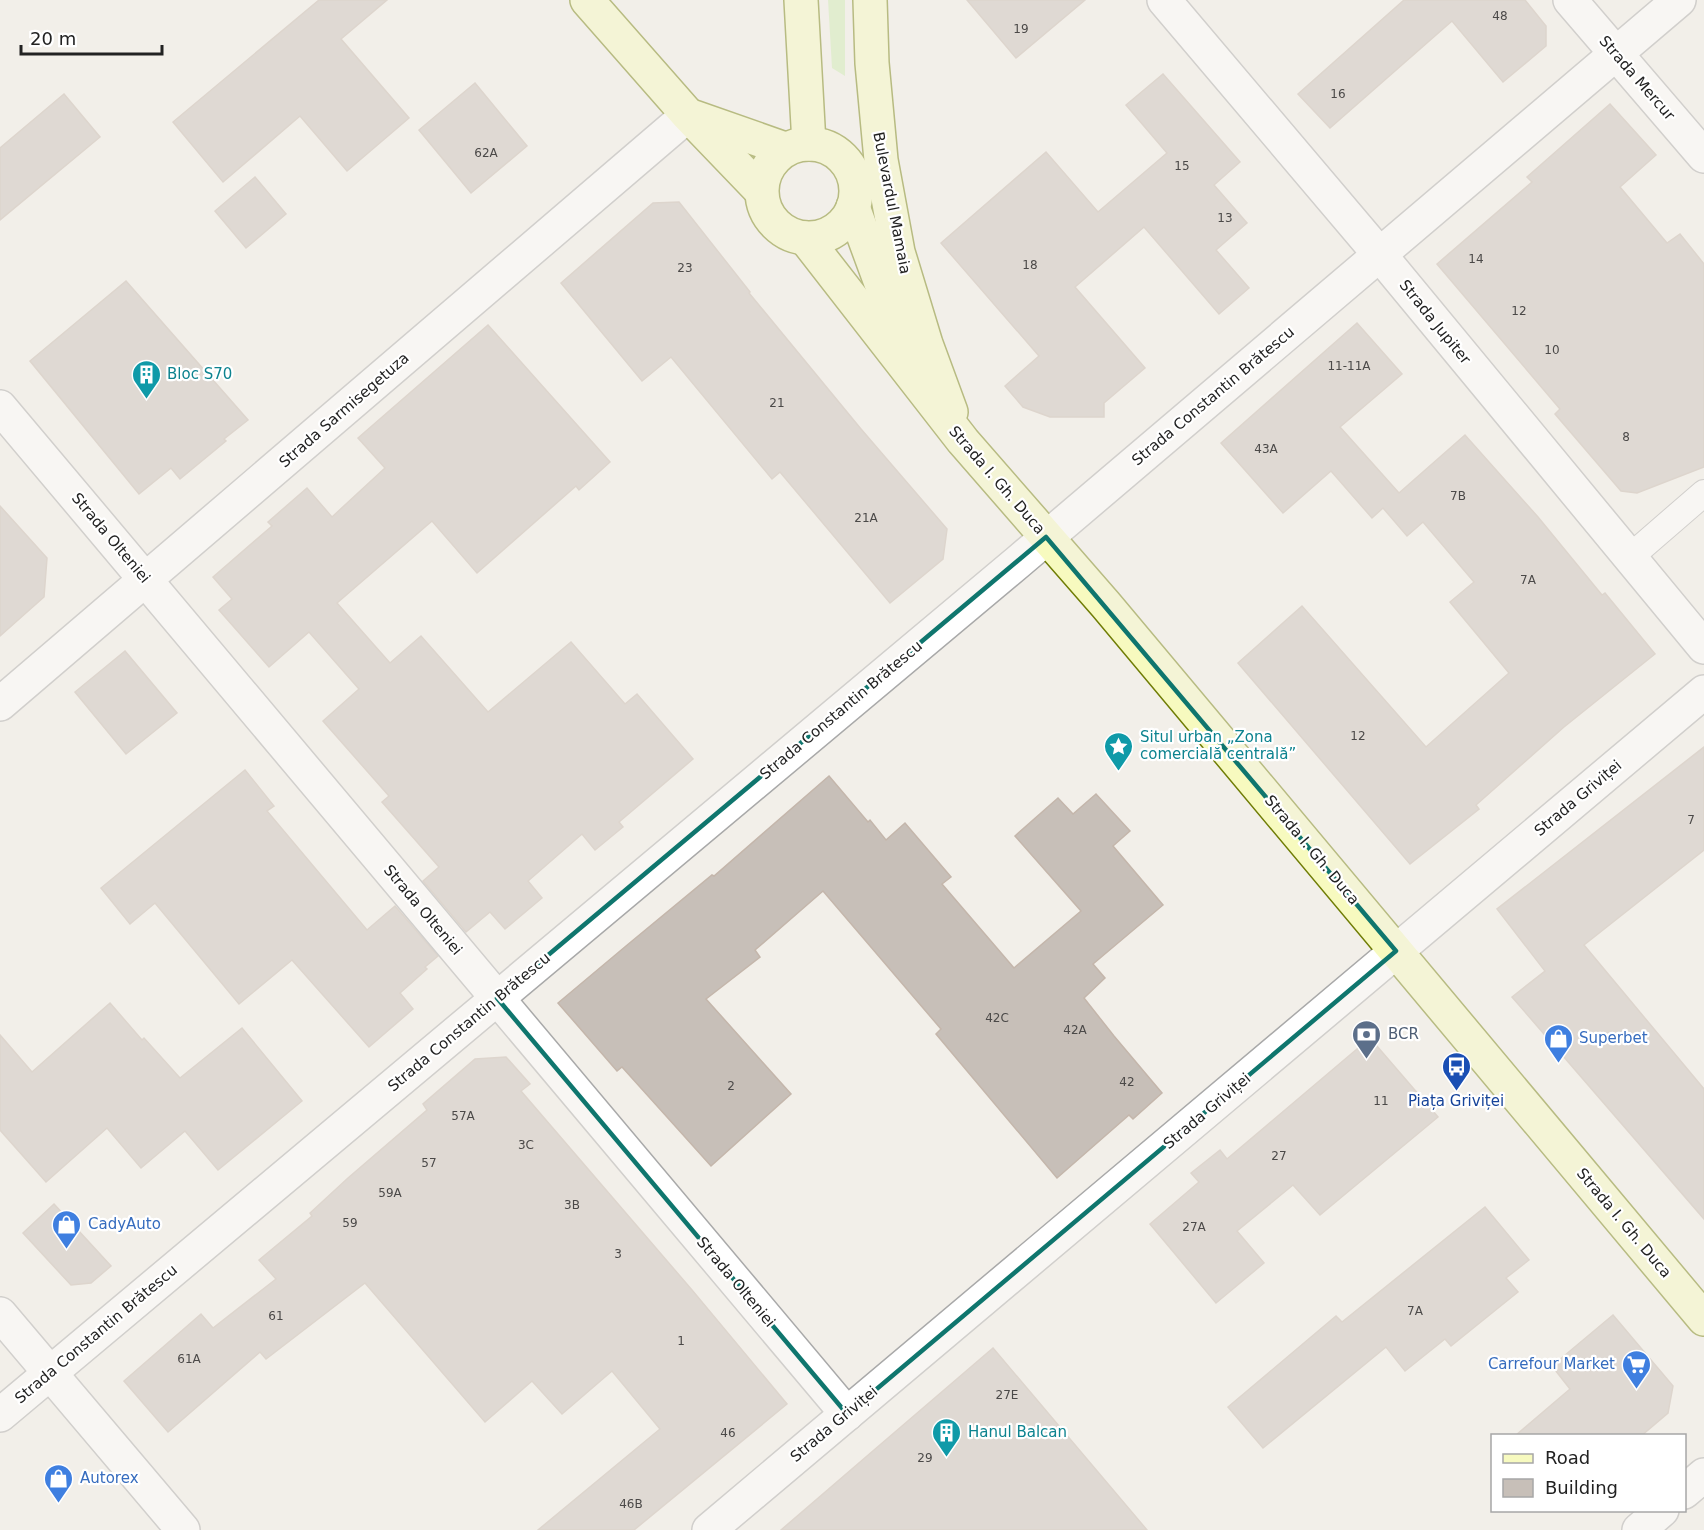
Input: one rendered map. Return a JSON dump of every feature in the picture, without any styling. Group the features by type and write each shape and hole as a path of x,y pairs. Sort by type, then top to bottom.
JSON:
{"main road":[{"path":"587,0 688,115 761,191"},
{"path":"797,147 801,0"},
{"name":"Bulevardul Mamaia","path":"870,0 872,63 881,160 898,252 926,345 963,441"},
{"name":"Bulevardul Mamaia","path":"853,174 872,63"},
{"path":"688,115 797,147 823,146 846,161 856,185 853,207 846,220 835,230 820,237 805,238 791,234 779,227 769,216 763,204 761,191 768,167 797,147"},
{"name":"Strada I. Gh. Duca","path":"853,207 917,384"},
{"name":"Strada I. Gh. Duca","path":"805,238 963,441 1114,614 1704,1319"}],"street":[{"name":"Strada Jupiter","path":"1164,0 1380,255 1704,647"},
{"name":"Strada Mercur","path":"1570,0 1704,156"},
{"name":"Strada Constantin Brătescu","path":"0,1415 1046,537 1679,0"},
{"name":"Strada Sarmisegetuza","path":"0,704 688,115"},
{"name":"Strada Olteniei","path":"0,407 847,1414"},
{"name":"Strada Griviței","path":"709,1530 1704,692"},
{"path":"0,1314 183,1530"},
{"path":"1686,1490 1704,1475"},
{"path":"1639,1530 1660,1512"}],"lane":[{"path":"1629,558 1704,493"}],"highlighted area":[{"path":"1046,537 1396,951 847,1414 497,998"}],"green space":[{"path":"828,0 845,0 845,76 832,68"}],"building":[{"path":"319,0 387,0 341,39 409,118 347,171 300,116 223,182 173,122"},
{"path":"967,0 1085,0 1016,58"},
{"path":"1404,0 1525,0 1546,26 1546,46 1503,82 1452,21 1330,128 1298,94"},
{"path":"1163,74 1240,162 1214,185 1247,223 1216,250 1249,288 1219,314 1144,227 1075,287 1145,368 1104,403 1104,417 1050,417 1023,407 1005,386 1039,356 941,243 1046,152 1098,212 1167,153 1126,105"},
{"path":"475,83 527,146 471,193 419,130"},
{"path":"64,94 100,137 0,220 0,148"},
{"path":"1610,104 1656,155 1620,187 1667,243 1680,234 1704,264 1704,467 1637,493 1621,491 1555,414 1560,409 1437,264 1532,182 1527,177"},
{"path":"255,177 286,214 246,248 215,211"},
{"path":"679,202 749,293 947,529 943,559 890,603 780,472 772,479 671,357 642,381 561,283 653,203"},
{"name":"Bloc S70","path":"126,281 248,420 180,479 171,468 139,494 30,361"},
{"path":"1357,323 1402,374 1340,427 1399,493 1465,435 1538,517 1602,595 1605,593 1655,654 1564,727 1476,805 1479,809 1410,864 1238,663 1302,606 1426,747 1509,673 1450,602 1474,582 1423,522 1407,536 1383,508 1372,518 1331,471 1283,513 1221,443"},
{"path":"488,325 610,462 579,490 576,486 477,573 432,521 337,603 390,663 421,636 488,712 571,642 625,704 637,694 693,759 619,822 623,827 595,850 582,834 528,881 542,898 505,929 490,912 466,932 423,881 439,867 382,802 389,796 323,721 359,689 309,632 269,667 219,610 232,599 213,577 272,526 268,522 307,488 332,517 385,468 358,438"},
{"path":"0,506 47,558 44,597 0,636"},
{"path":"125,651 177,713 126,754 75,692"},
{"path":"1704,747 1704,850 1584,945 1704,1089 1704,1219 1512,997 1545,971 1497,909"},
{"path":"245,770 274,806 267,811 367,930 395,906 438,956 400,993 413,1009 369,1047 292,960 239,1004 155,903 130,924 101,888"},
{"path":"829,776 886,840 905,823 951,877 942,884 1014,968 1081,911 1015,836 1058,798 1073,814 1096,794 1130,831 1113,846 1163,905 1093,964 1105,978 1084,998 1162,1093 1133,1119 1129,1115 1057,1178 936,1034 941,1029 823,891 755,950 760,957 706,999 791,1094 711,1166 622,1067 617,1071 558,1003 712,875 714,876"},
{"path":"110,1003 142,1040 144,1038 180,1078 242,1028 302,1101 218,1170 185,1131 141,1168 107,1128 46,1182 0,1130 0,1035 32,1072"},
{"path":"1370,1038 1438,1117 1320,1215 1293,1185 1237,1231 1264,1263 1216,1303 1150,1224 1199,1182 1191,1173 1220,1150 1227,1159"},
{"path":"506,1057 530,1084 521,1091 787,1404 634,1530 538,1530 660,1429 612,1371 562,1414 532,1381 485,1422 365,1283 266,1359 260,1352 168,1432 124,1381 201,1314 213,1328 276,1279 259,1260 312,1216 310,1213 427,1110 423,1104 475,1059"},
{"name":"CadyAuto","path":"54,1204 111,1266 91,1283 71,1285 23,1233"},
{"path":"1485,1207 1529,1260 1506,1278 1518,1292 1451,1346 1445,1339 1405,1371 1386,1347 1263,1448 1228,1407 1336,1316 1342,1322"},
{"path":"1613,1315 1673,1386 1668,1413 1643,1434 1517,1434 1570,1389 1552,1366"},
{"path":"993,1348 1147,1530 781,1530 874,1450"}],"place":[{"name":"Bloc S70","path":"146,400"},
{"name":"Situl urban „Zona comercială centrală”","path":"1119,772"},
{"name":"BCR","path":"1367,1060"},
{"name":"Superbet","path":"1558,1064"},
{"name":"Piața Griviței","path":"1456,1092"},
{"name":"CadyAuto","path":"67,1250"},
{"name":"Carrefour Market","path":"1636,1390"},
{"name":"Hanul Balcan","path":"947,1458"},
{"name":"Autorex","path":"59,1504"}]}
